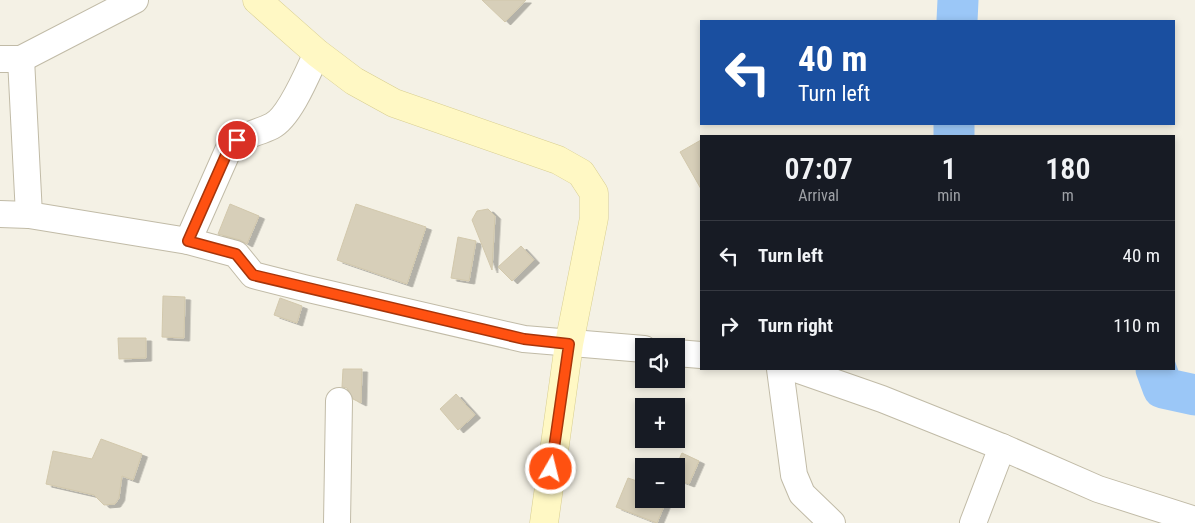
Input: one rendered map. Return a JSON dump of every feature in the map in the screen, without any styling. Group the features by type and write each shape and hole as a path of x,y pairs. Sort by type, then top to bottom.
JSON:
{"street":[{"path":"29,215 10,59 136,0"},
{"path":"257,0 318,54 354,81 394,103 558,160 581,173 594,193 594,218 569,344 544,523"},
{"path":"188,241 230,146 237,140 274,126 284,116 318,54"},
{"path":"0,214 29,215 188,241 236,254 253,275 524,339 635,348"},
{"path":"685,353 700,355"},
{"path":"780,370 794,475 802,494 832,523"},
{"path":"799,370 882,399 1002,447 1098,489 1195,520"},
{"path":"337,523 339,400"},
{"path":"973,523 1002,447"}],"building":[{"path":"482,0 526,0 505,22"},
{"path":"700,141 700,187 680,152"},
{"path":"230,204 259,216 247,244 218,234"},
{"path":"356,204 426,227 407,284 337,260"},
{"path":"488,209 495,216 492,270 472,220 477,211"},
{"path":"458,237 476,241 469,281 451,278"},
{"path":"521,246 534,260 512,281 498,267"},
{"path":"163,296 185,297 184,338 162,337"},
{"path":"280,298 302,306 297,323 274,315"},
{"path":"118,338 146,338 146,358 119,359"},
{"path":"343,369 362,369 361,403 353,399 347,388 342,387"},
{"path":"456,394 475,415 458,430 440,409"},
{"path":"101,439 142,454 133,480 122,476 119,498 115,504 104,505 94,495 46,484 53,451 92,459"},
{"path":"682,453 699,461 689,484 685,482 685,458 680,458"},
{"path":"628,478 635,480 635,508 663,508 657,523 616,507"}],"waterway":[{"path":"957,20 958,0"},
{"path":"954,125 954,135"},
{"path":"1156,370 1163,388 1195,395"}],"route":[{"path":"237,140 230,146 188,241 236,254 253,275 524,339 569,344 551,469"}]}
